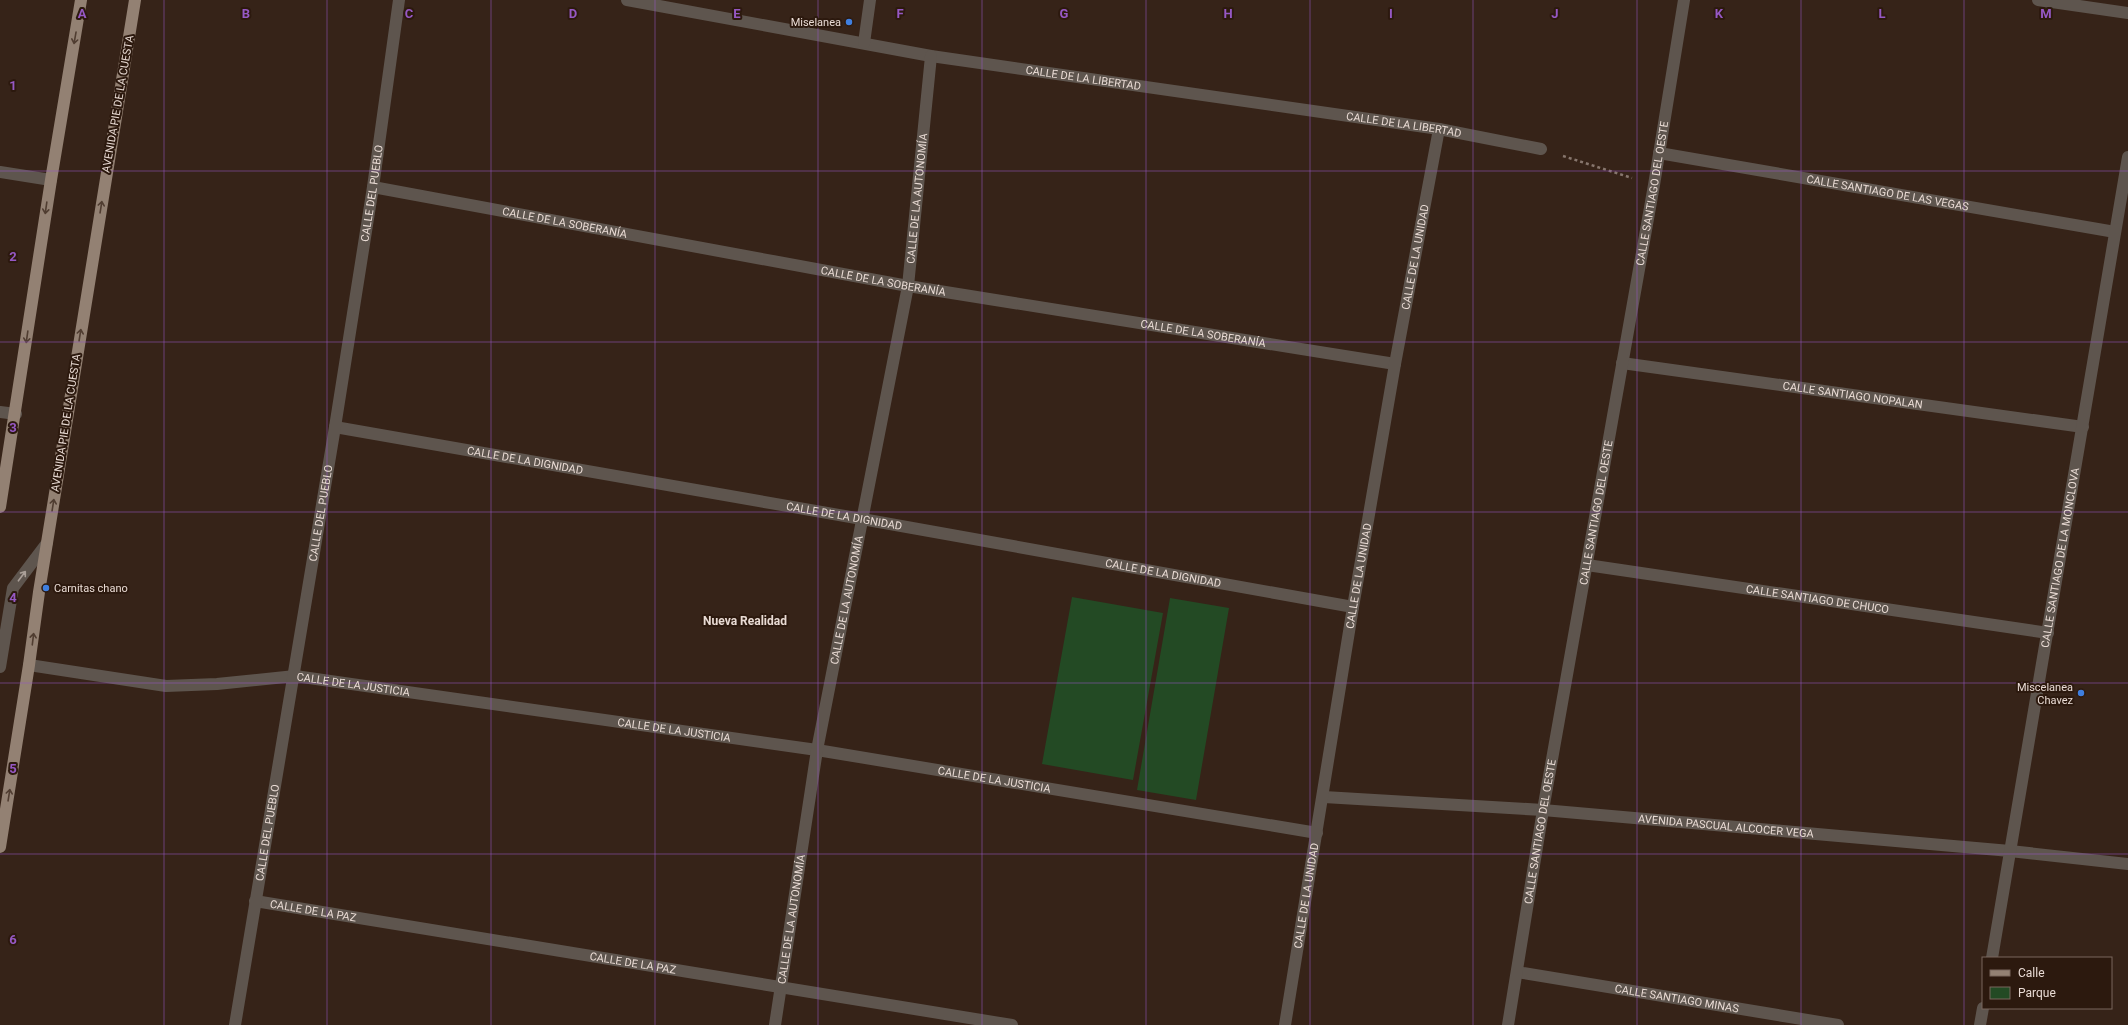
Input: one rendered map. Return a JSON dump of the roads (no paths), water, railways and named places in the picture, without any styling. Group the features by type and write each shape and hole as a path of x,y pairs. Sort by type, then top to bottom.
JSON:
{"main road":[{"path":"0,507 16,414 51,180 81,0"},
{"name":"AVENIDA PIE DE LA CUESTA","path":"0,847 30,665 47,543 135,0"}],"street":[{"name":"CALLE DEL PUEBLO","path":"235,1025 255,901 295,676 335,426 373,187 399,0"},
{"name":"CALLE DE LA LIBERTAD","path":"627,0 931,56 1439,129 1541,149"},
{"path":"864,43 870,0"},
{"name":"CALLE SANTIAGO DEL OESTE","path":"1508,1025 1543,810 1654,185 1684,0"},
{"path":"2038,0 2128,13"},
{"name":"CALLE DE LA AUTONOMÍA","path":"775,1025 817,750 908,286 931,56"},
{"name":"CALLE DE LA UNIDAD","path":"1285,1025 1324,797 1353,607 1395,364 1439,129"},
{"name":"CALLE SANTIAGO DE LAS VEGAS","path":"1659,153 2116,232"},
{"name":"CALLE SANTIAGO DE LA MONCLOVA","path":"1992,957 2128,157"},
{"path":"0,172 51,180"},
{"name":"CALLE DE LA SOBERANÍA","path":"373,187 908,286 1395,364"},
{"name":"CALLE SANTIAGO NOPALAN","path":"1622,363 2083,426"},
{"path":"0,412 16,414"},
{"name":"CALLE DE LA DIGNIDAD","path":"335,426 1353,607"},
{"path":"0,667 13,588 47,543"},
{"name":"CALLE SANTIAGO DE CHUCO","path":"1586,565 2048,633"},
{"name":"CALLE DE LA JUSTICIA","path":"30,665 166,686 217,684 295,676 817,750 1317,833"},
{"name":"AVENIDA PASCUAL ALCOCER VEGA","path":"1324,797 1543,810 2010,851 2128,864"},
{"name":"CALLE DE LA PAZ","path":"255,901 1012,1025"},
{"name":"CALLE SANTIAGO MINAS","path":"1516,972 1838,1025"},
{"path":"1980,1025 1983,1009"}],"place":[{"name":"Miselanea","path":"849,22"},
{"name":"Carnitas chano","path":"46,588"},
{"name":"Miscelanea Chavez","path":"2081,693"}],"district":[{"name":"Nueva Realidad","path":"745,621"}]}
